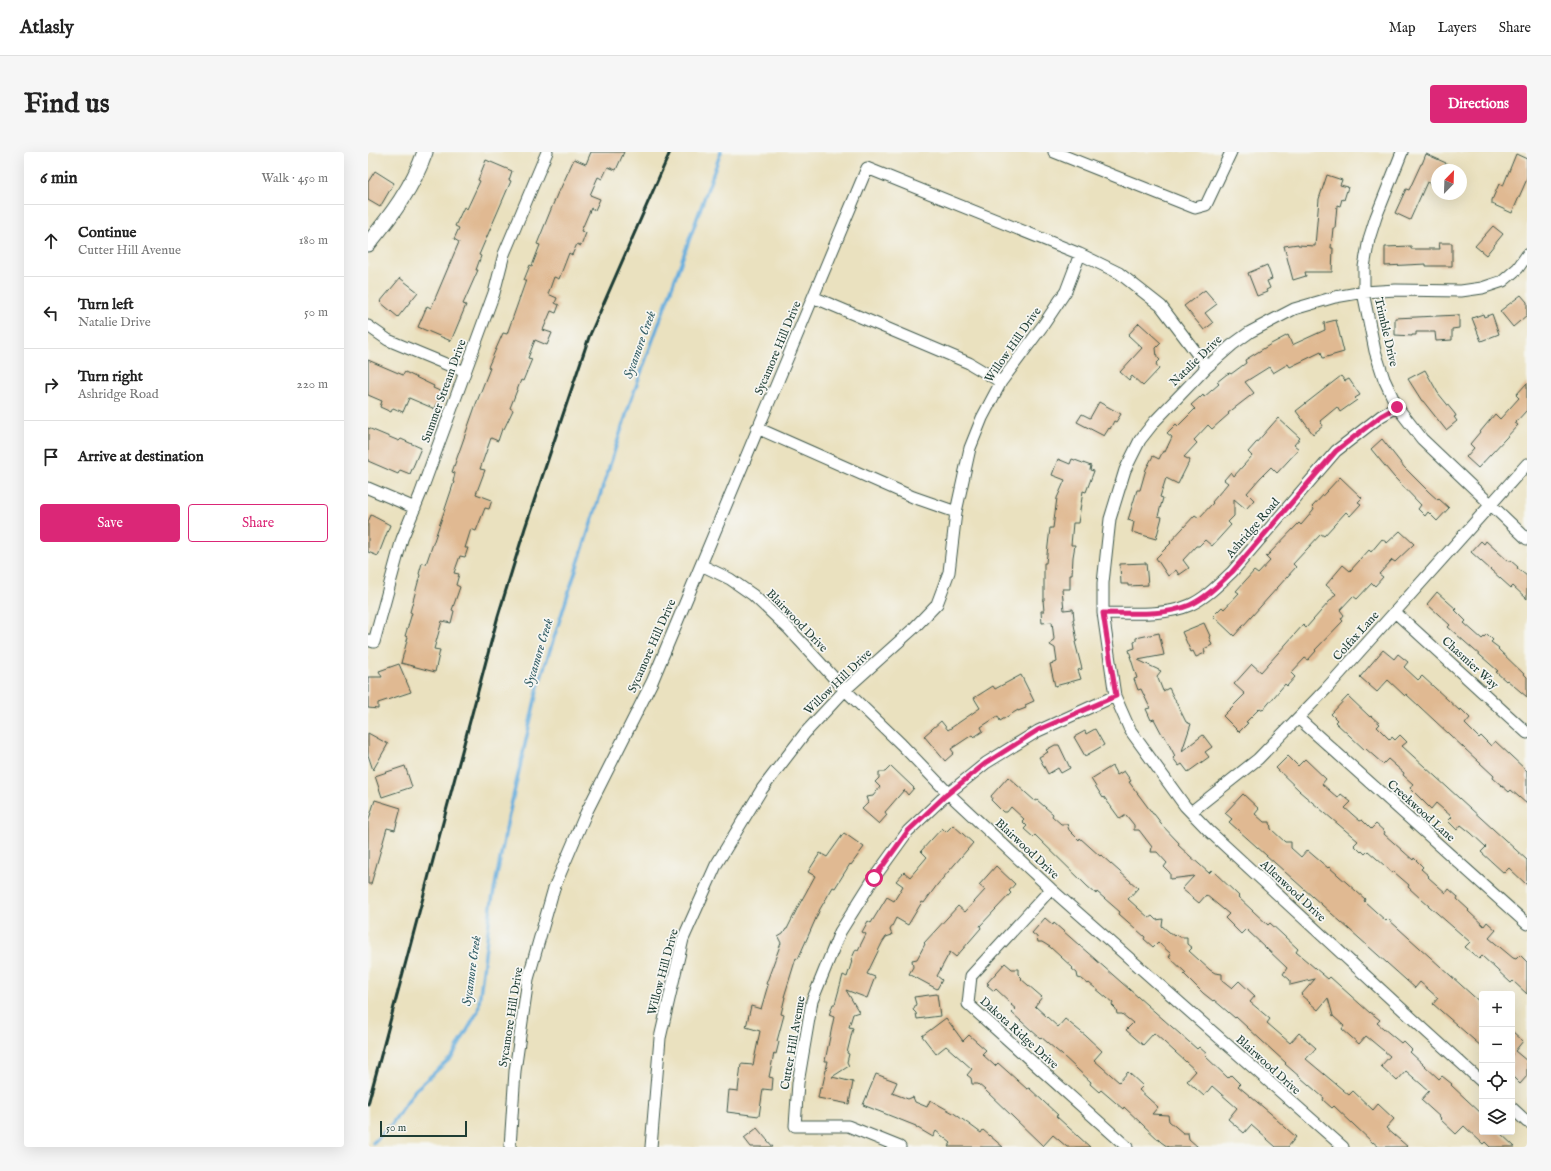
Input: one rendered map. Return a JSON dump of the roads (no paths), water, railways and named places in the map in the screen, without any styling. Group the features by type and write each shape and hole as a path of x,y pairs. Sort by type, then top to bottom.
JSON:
{"street":[{"path":"368,244 393,214 408,188 425,152"},
{"name":"Summer Stream Drive","path":"371,641 402,539 415,508 494,293 504,254 546,152"},
{"path":"1054,152 1195,208 1206,205 1232,152"},
{"name":"Trimble Drive","path":"1402,152 1381,203 1369,239 1364,267 1364,292 1375,351 1384,379 1397,407 1422,439 1527,539"},
{"name":"Sycamore Hill Drive","path":"510,1147 515,1071 528,979 554,888 586,813 652,682 867,168 1080,254"},
{"path":"1080,254 1119,273 1161,306 1207,367"},
{"name":"Willow Hill Drive","path":"651,1147 660,1038 683,939 716,865 762,789 805,733 845,690 913,629 937,604 950,572 956,512 970,448 982,418 1001,382 1044,324 1066,291 1080,254"},
{"name":"Natalie Drive","path":"1116,696 1103,613 1103,583 1110,519 1125,470 1140,440 1155,421 1207,367 1232,345 1250,332 1294,309 1335,297 1364,292 1396,290 1461,291 1482,288 1503,281 1518,268 1527,255"},
{"path":"813,297 969,363 1001,382"},
{"path":"368,326 388,340 465,372"},
{"name":"Ashridge Road","path":"1103,613 1154,612 1174,609 1190,605 1215,589 1232,572 1336,451 1381,416 1397,407"},
{"path":"757,428 913,497 956,512"},
{"name":"Colfax Lane","path":"1190,812 1258,758 1298,718 1527,464"},
{"path":"368,488 415,508"},
{"name":"Blairwood Drive","path":"701,565 730,579 753,595 948,793 1051,889 1342,1147"},
{"name":"Chasmier Way","path":"1395,612 1527,733"},
{"name":"Cutter Hill Avenue","path":"900,1147 848,1126 796,1126 798,1082 812,1001 840,932 874,878 908,831 948,793 986,763 1038,730 1116,696"},
{"name":"Allenwood Drive","path":"1116,696 1130,730 1190,812 1479,1079"},
{"name":"Creekwood Lane","path":"1298,718 1527,924"},
{"name":"Dakota Ridge Drive","path":"1051,889 971,976 968,1004 1127,1147"},
{"path":"1515,1111 1527,1122"}],"waterway":[{"name":"Sycamore Creek","path":"373,1143 391,1125 415,1090 452,1057 478,1011 491,906 508,819 538,687 630,403 721,152"}],"railway":[{"path":"368,1104 498,616 525,528 589,337 670,152"}]}
